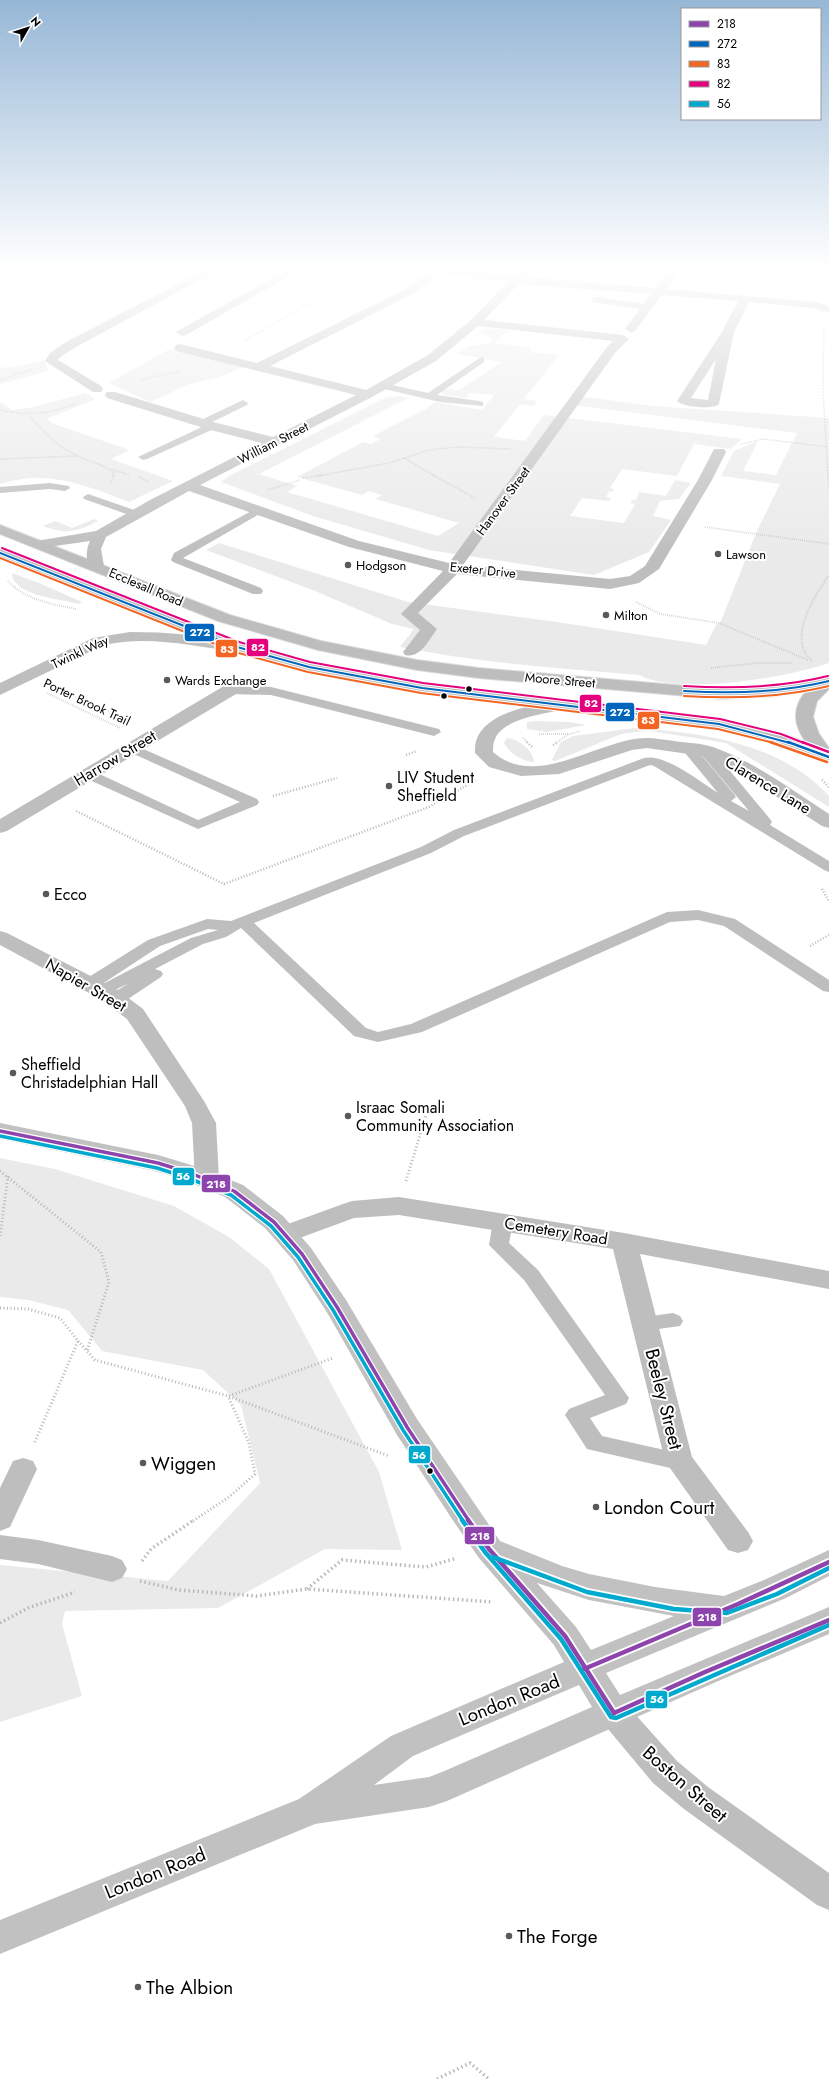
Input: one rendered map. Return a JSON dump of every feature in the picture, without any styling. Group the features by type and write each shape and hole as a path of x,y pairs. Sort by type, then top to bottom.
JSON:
{"main road":[{"name":"Ecclesall Road","path":"0,529 224,618 294,639"},
{"name":"Ecclesall Road","path":"0,553 237,647 295,663"},
{"name":"Moore Street","path":"294,639 417,665 479,673 670,691 722,694 760,694 793,690 828,681"},
{"name":"Moore Street","path":"295,663 375,680 422,688 694,719 732,726 780,739 827,756"},
{"name":"Moore Street","path":"827,756 811,738 804,709 813,692 828,681"},
{"path":"0,1132 158,1163 207,1179"},
{"name":"Boston Street","path":"207,1179 234,1191 249,1201 286,1234 315,1274 361,1348 407,1427 464,1514 489,1550 565,1636 584,1669 614,1713"},
{"path":"489,1550 539,1570 588,1587 676,1604 727,1608"},
{"name":"London Road","path":"0,1937 311,1810 402,1746 436,1730 775,1589 829,1562"},
{"name":"London Road","path":"311,1810 428,1792 447,1786 705,1672 829,1620"}],"street":[{"path":"53,363 97,389"},
{"path":"242,363 368,394"},
{"path":"259,367 267,363"},
{"name":"William Street","path":"41,544 100,535 155,503 368,394 423,363"},
{"name":"Hanover Street","path":"411,652 429,630 409,614 453,568 602,363"},
{"path":"708,363 683,401 713,404 722,363"},
{"path":"111,395 207,424 275,442"},
{"name":"Exeter Drive","path":"183,489 257,511 354,544 453,568 610,584 634,580 651,569 705,480 719,452"},
{"path":"96,566 94,548 100,535"},
{"name":"Twinkl Way","path":"0,690 99,640 114,637 129,636 237,647"},
{"name":"Harrow Street","path":"0,827 230,690"},
{"name":"Clarence Lane","path":"565,704 518,715 493,728 487,734 483,744 484,753 495,763 521,771 560,769 630,744 648,743 706,751 738,764 829,822"},
{"name":"Napier Street","path":"0,937 103,991 135,1014 196,1106 204,1123 207,1179"},
{"name":"Cemetery Road","path":"286,1234 352,1210 399,1206 624,1242 829,1280"},
{"name":"Beeley Street","path":"624,1242 679,1461 738,1540"},
{"path":"0,1519 23,1469"},
{"path":"0,1547 38,1552 121,1573"},
{"name":"Boston Street","path":"614,1713 639,1744 665,1772 696,1798 829,1893"}],"lane":[{"path":"430,396 477,363"},
{"path":"383,386 479,404"},
{"path":"143,457 207,424 243,403"},
{"path":"0,490 50,486 65,488"},
{"path":"88,497 136,514"},
{"path":"257,511 178,555 177,560 257,591"},
{"path":"230,690 246,688 271,691 434,732"},
{"path":"139,744 252,802"},
{"path":"688,748 744,814"},
{"path":"706,751 774,833"},
{"path":"103,991 154,943 207,924 234,927 426,850 459,833 649,761 658,762 829,867"},
{"path":"88,774 198,825 252,802"},
{"path":"234,927 360,1032 378,1037 387,1036 422,1025 573,960 651,923 681,914 716,917 729,922 829,987"},
{"path":"103,991 224,942 234,927"},
{"path":"503,1222 499,1245 531,1275 619,1398 576,1414 595,1443 679,1461"},
{"path":"644,1323 673,1320"}],"path":[{"path":"0,380 48,363"},
{"path":"824,363 823,390 829,490"},
{"path":"30,416 53,442 78,456 107,467 183,489"},
{"path":"719,452 729,451 744,442 763,439 827,447"},
{"path":"303,478 389,463 429,450 457,447 512,449 537,454"},
{"path":"0,459 78,456"},
{"path":"404,458 448,484 497,509"},
{"path":"107,467 115,474 111,484 114,488 155,503"},
{"path":"679,523 829,544"},
{"path":"6,575 10,584 24,594 48,603 77,610"},
{"path":"610,584 626,598 660,614 719,623 814,663 803,649 801,634 814,597 829,575"},
{"path":"55,687 125,719"},
{"name":"Porter Brook Trail","path":"49,689 44,692 139,744"},
{"path":"48,798 224,884 430,807 476,781 477,776"},
{"path":"252,802 336,778"},
{"path":"399,1206 427,1112"},
{"path":"0,1171 101,1252 108,1282 86,1351"},
{"path":"0,1236 8,1176"},
{"path":"0,1308 28,1309 60,1318 95,1360 228,1396 438,1475"},
{"path":"23,1469 78,1341"},
{"path":"228,1396 361,1348"},
{"path":"121,1573 151,1549 229,1497 255,1474 249,1443 228,1396"},
{"path":"307,1589 342,1560 426,1567 489,1550"},
{"path":"121,1573 179,1590 257,1596 307,1589 537,1604"},
{"path":"0,1623 28,1608 79,1591"},
{"path":"437,2079 470,2063 489,2079"}],"shaded area":[{"path":"32,363 46,363 48,371 0,384 0,368"},
{"path":"145,363 233,363 246,366 222,376 190,384 150,402 109,383"},
{"path":"500,363 553,363 524,399 537,401 534,406 520,404 494,437 525,441 544,415 742,439 730,449 694,444 677,476 622,469 610,488 614,489 613,492 609,491 606,497 611,498 609,501 582,498 570,516 624,523 635,504 630,503 632,500 636,500 639,492 666,496 675,480 691,483 679,499 660,501 653,516 671,520 649,552 594,575 429,550 313,516 221,482 231,475 387,397 399,396 408,398 259,474 297,486 287,492 438,536 459,523 376,499 382,495 369,491 362,495 297,477 363,442 371,444 381,439 373,436 426,409 435,402 482,410 494,395 469,393 466,398 445,395 441,392 446,389 459,390"},
{"path":"85,393 96,399 46,419 54,424 130,450 111,459 173,481 129,502 97,490 66,481 34,478 0,484 0,402 12,410 34,407"},
{"path":"578,396 653,406 829,418 829,663 810,669 761,679 705,684 680,684 657,681 639,675 519,664 430,653 400,647 414,629 392,624 315,591 206,550 219,543 408,602 557,622 706,645 716,625 721,621 757,531 780,484 721,476 734,451 758,441 743,471 776,475 797,433 572,405"},
{"path":"94,519 98,521 84,528 71,531 59,531 43,526 55,521 72,528"},
{"path":"12,573 82,602 79,604 29,592 20,587 14,581"},
{"path":"527,722 569,722 586,725 547,732 527,729"},
{"path":"635,728 688,733 714,738 740,744 764,753 788,764 809,778 829,796 829,807 726,743 650,731 637,732 621,734 555,761 552,760 561,742 573,736"},
{"path":"507,738 516,740 528,749 534,762 513,754 504,743"},
{"path":"0,1158 55,1169 174,1206 229,1237 269,1269 379,1472 402,1550 325,1549 218,1608 65,1611 62,1624 82,1696 0,1722 0,1565 168,1581 260,1483 241,1405 203,1370 102,1351 68,1310 28,1300 0,1297"}],"transit line":[{"name":"82","path":"2,548 239,642 310,662 423,683 720,719 781,734 829,752"},
{"name":"272","path":"0,553 237,647 309,667 422,688 719,724 780,739 829,757"},
{"name":"83","path":"0,558 235,652 308,672 421,693 718,729 779,744 827,762"},
{"name":"82","path":"684,686 756,688 792,684 828,676"},
{"name":"272","path":"684,691 757,693 793,689 829,681"},
{"name":"83","path":"684,696 757,698 793,694 829,686"},
{"name":"218","path":"0,1131 158,1163 190,1173 234,1191 274,1222 302,1254 337,1307 407,1427 464,1514 489,1549 565,1636 614,1713"},
{"name":"56","path":"0,1136 157,1168 188,1178 231,1195 271,1226 298,1257 333,1310 403,1430 460,1517 485,1552 561,1639 611,1717 616,1718 829,1625"},
{"name":"56","path":"493,1557 587,1592 674,1609 727,1613 777,1594 829,1568"},
{"name":"218","path":"584,1669 738,1604 829,1562"},
{"name":"218","path":"614,1713 705,1672 829,1620"}],"place":[{"name":"Lawson","path":"718,554"},
{"name":"Hodgson","path":"348,565"},
{"name":"Milton","path":"606,615"},
{"name":"Wards Exchange","path":"167,680"},
{"name":"LIV Student Sheffield","path":"389,786"},
{"name":"Ecco","path":"46,894"},
{"name":"Sheffield Christadelphian Hall","path":"13,1073"},
{"name":"Israac Somali Community Association","path":"348,1116"},
{"name":"Wiggen","path":"143,1463"},
{"name":"London Court","path":"596,1507"},
{"name":"The Forge","path":"509,1936"},
{"name":"The Albion","path":"138,1987"}]}
